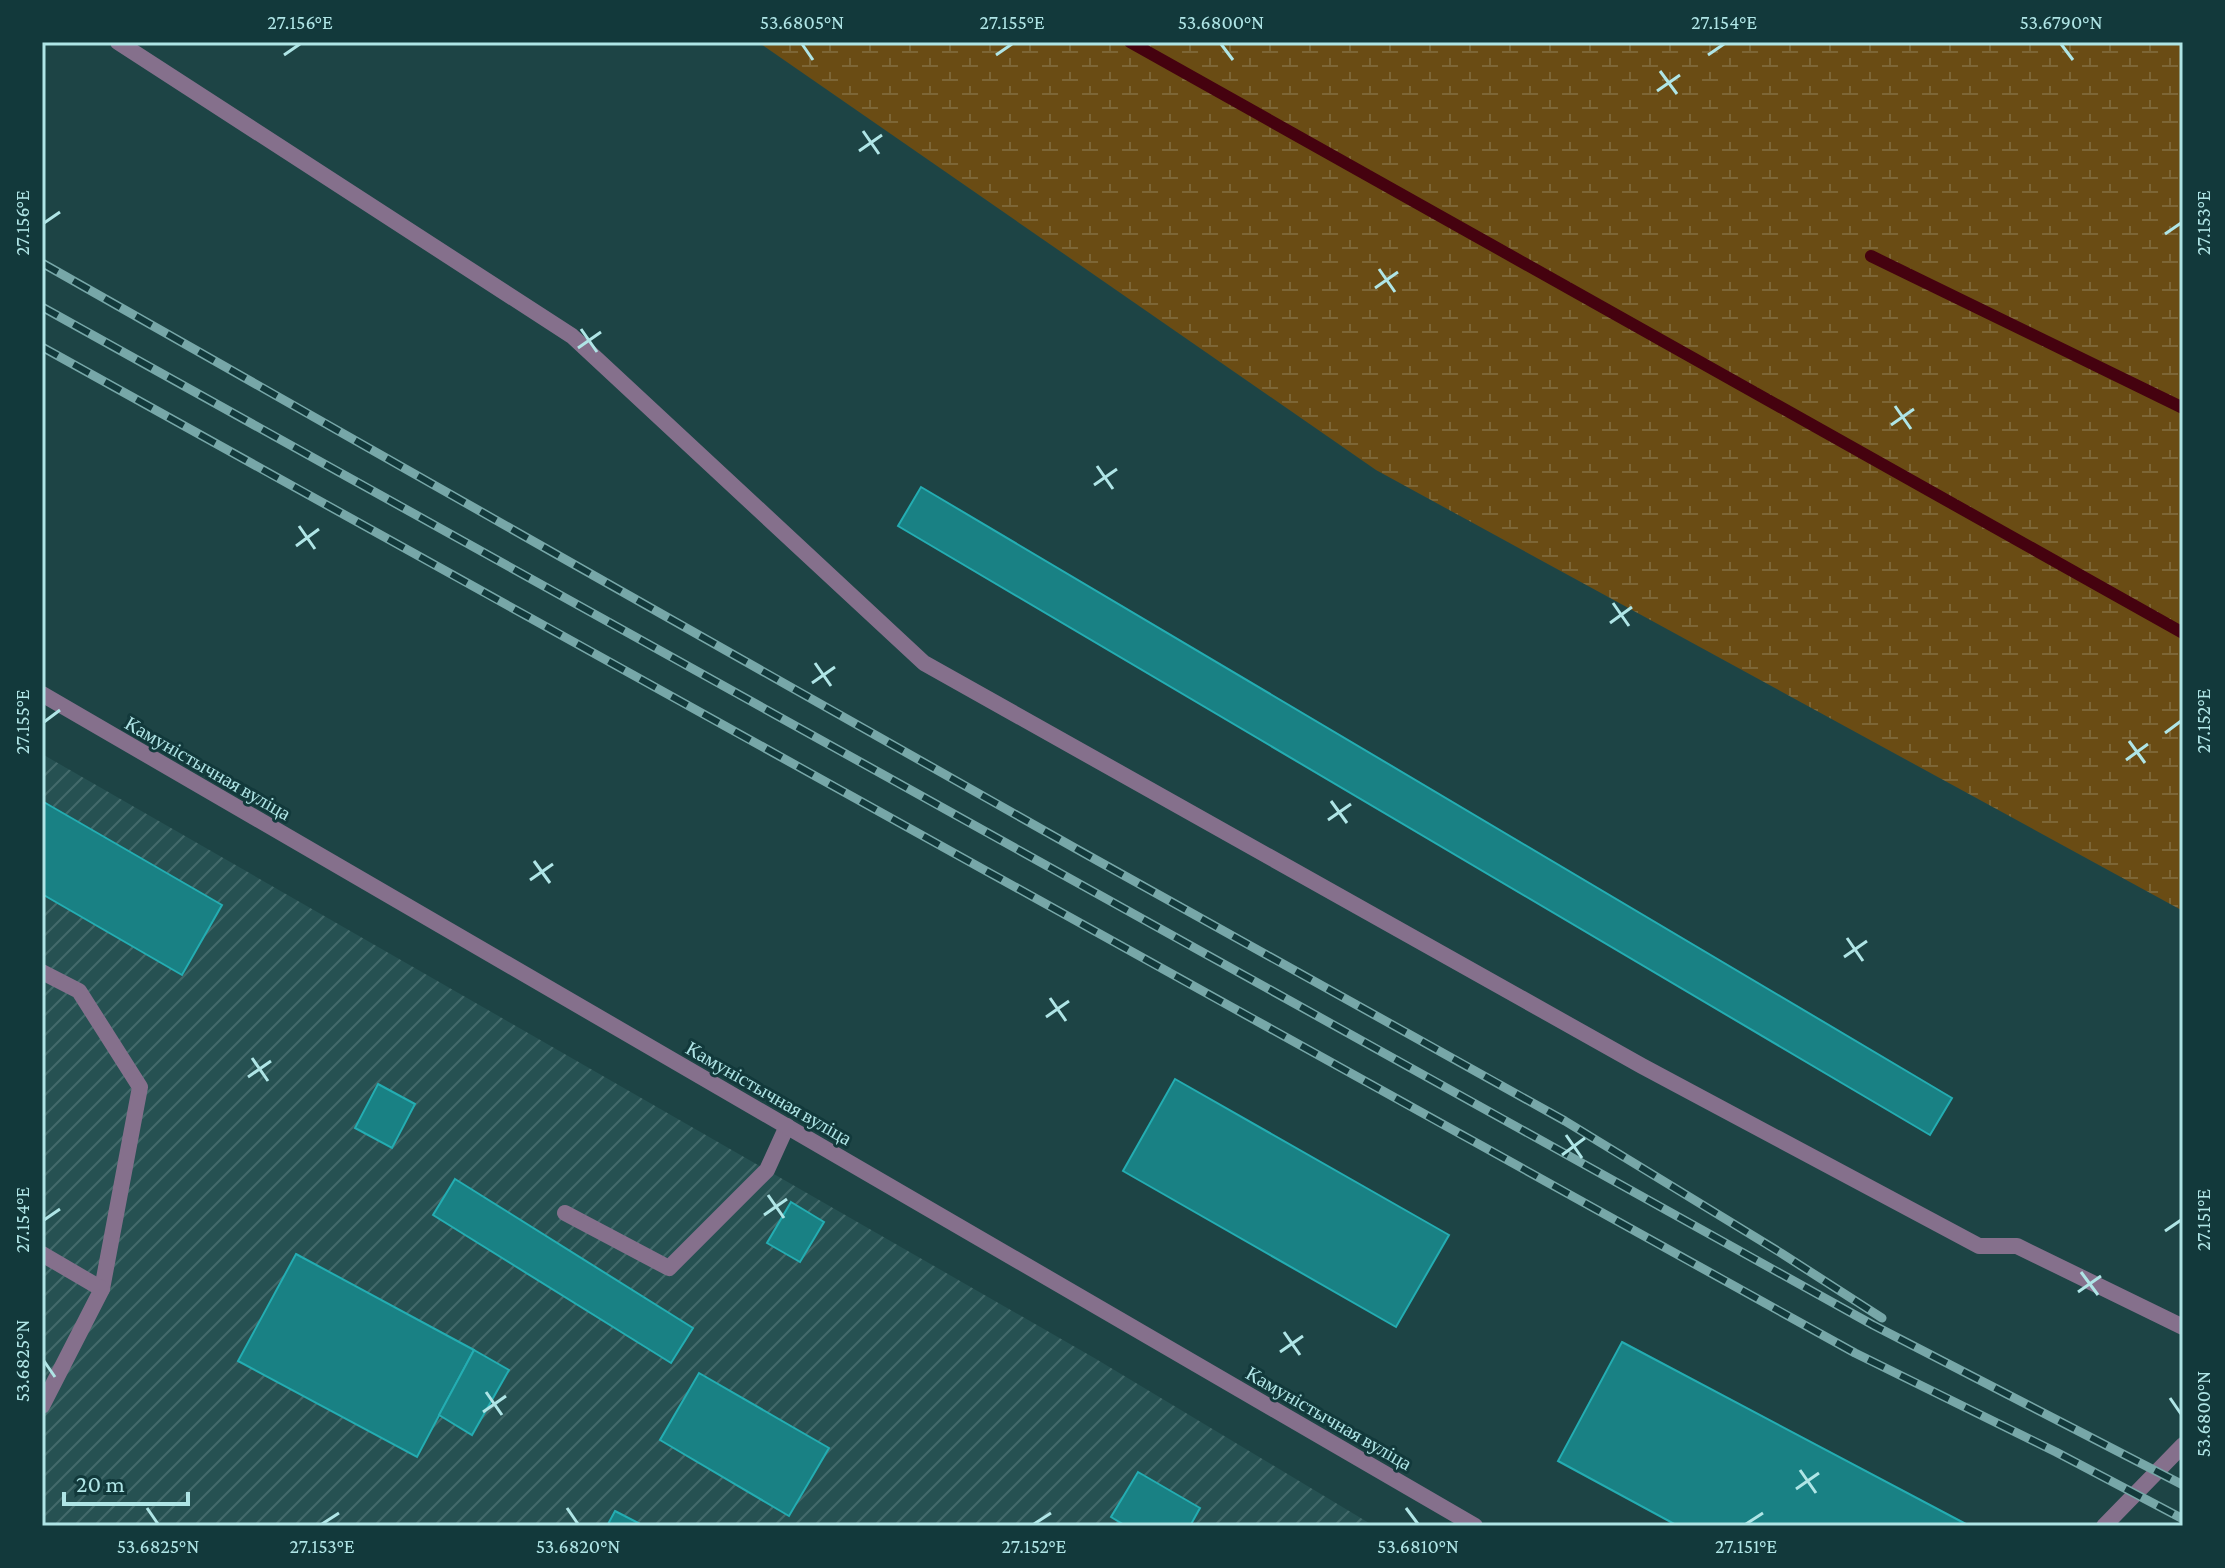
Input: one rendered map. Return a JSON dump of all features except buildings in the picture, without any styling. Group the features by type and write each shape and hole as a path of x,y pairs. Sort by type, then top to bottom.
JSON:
{"street":[{"path":"118,42 572,336 924,663 1642,1066 1979,1246 2017,1246 2183,1327"},
{"name":"Камуністычная вуліца","path":"42,694 1475,1526"},
{"path":"42,972 79,991 140,1087 102,1289 42,1406"},
{"path":"565,1213 669,1268 767,1170 787,1126"},
{"path":"42,1254 102,1289"},
{"path":"2104,1526 2183,1445"}],"shaded area":[{"path":"42,754 1096,1359 1374,1526 42,1526"}],"green space":[{"path":"758,42 2183,42 2183,911 1376,470"}],"waterway":[{"path":"1130,42 2183,633"},
{"path":"1871,256 2183,408"}],"railway":[{"path":"42,263 1073,847 1565,1121 1882,1318"},
{"path":"42,307 1873,1325 2183,1485"},
{"path":"42,347 1855,1353 2056,1452 2183,1519"}]}
